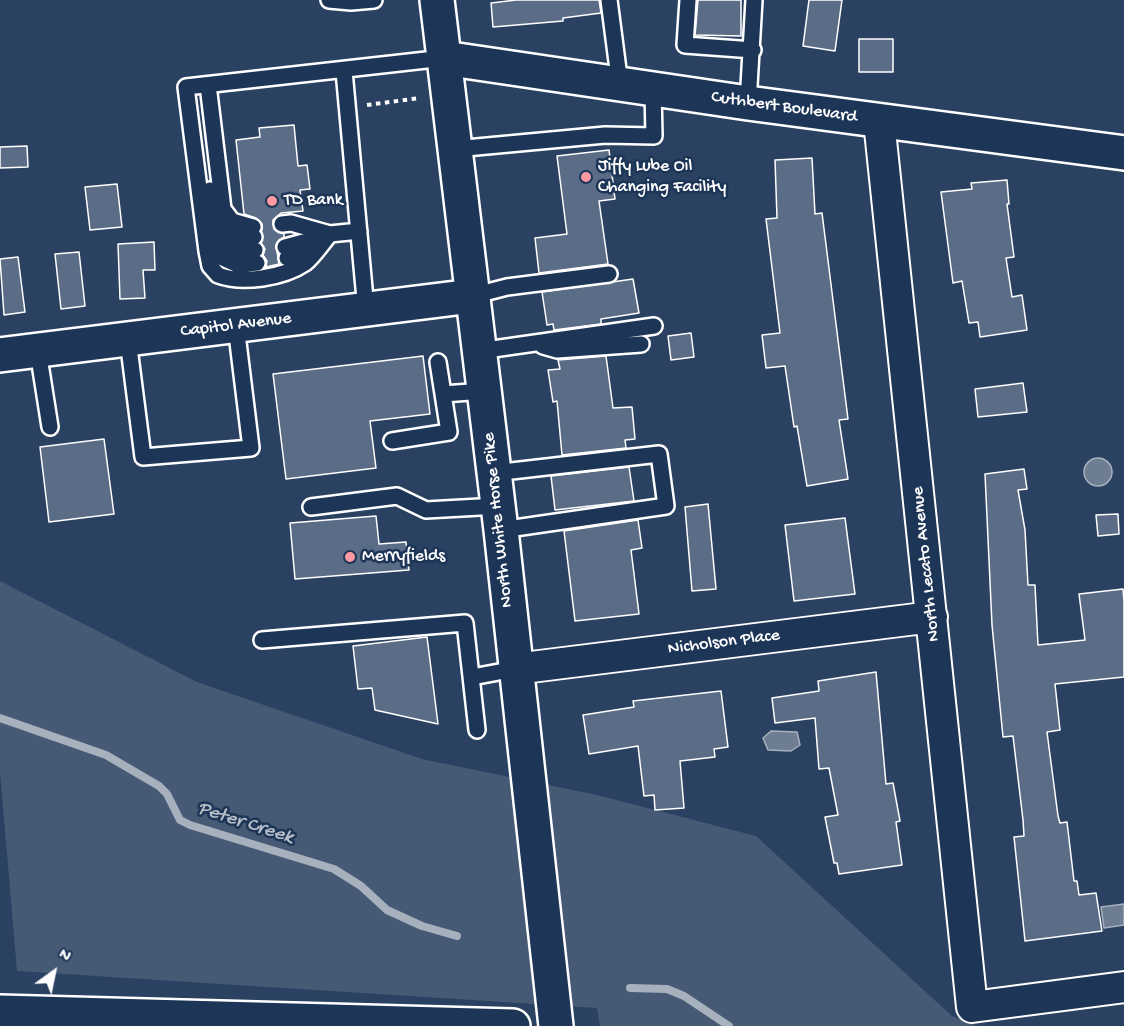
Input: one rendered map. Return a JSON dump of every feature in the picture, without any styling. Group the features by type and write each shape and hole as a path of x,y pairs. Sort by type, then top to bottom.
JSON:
{"main road":[{"name":"North White Horse Pike","path":"437,0 494,473 556,1026"},
{"name":"Cuthbert Boulevard","path":"444,58 653,90 1124,153"},
{"name":"Capitol Avenue","path":"0,355 472,296"},
{"path":"0,1012 61,1020 513,1026"}],"street":[{"name":"North Lecato Avenue","path":"879,121 972,1006 1124,987"},
{"name":"Nicholson Place","path":"515,669 932,617"}],"lane":[{"path":"329,0 374,0"},
{"path":"609,0 620,85"},
{"path":"688,0 685,45 753,50"},
{"path":"748,103 753,50 754,0"},
{"path":"197,86 444,58"},
{"path":"344,71 366,310"},
{"path":"197,86 204,224 210,266 218,276 235,279 256,278 279,273 306,262 330,234"},
{"path":"197,86 223,209 255,244"},
{"path":"455,149 604,135 654,136 653,90"},
{"path":"330,234 291,223 285,241 359,231"},
{"path":"204,224 216,242 236,251 255,244"},
{"path":"207,251 238,265 255,244"},
{"path":"472,296 507,287 609,274"},
{"path":"128,340 143,457 250,448 236,326"},
{"path":"479,351 654,326"},
{"path":"535,343 557,350 641,344"},
{"path":"38,351 50,427"},
{"path":"392,441 449,432 438,362"},
{"path":"443,394 484,391"},
{"path":"311,507 397,496 426,510 499,518 666,506 660,454 494,473"},
{"path":"262,640 465,623 477,730"},
{"path":"472,677 515,669"}],"path":[{"path":"367,105 420,98"}],"shaded area":[{"path":"1098,458 1108,462 1112,472 1108,482 1098,486 1088,482 1084,472 1088,462"},
{"path":"0,581 197,682 422,759 597,795 756,836 952,1016 978,1026 600,1026 597,1008 17,971 0,772"},
{"path":"771,731 797,732 800,745 791,751 768,750 763,738"},
{"path":"1124,904 1124,925 1104,928 1101,907"}],"building":[{"path":"516,0 599,0 601,13 563,18 563,21 493,27 491,3"},
{"path":"698,0 741,0 741,36 695,35"},
{"path":"809,0 842,0 835,51 803,46"},
{"path":"859,39 893,39 893,72 859,72"},
{"name":"TD Bank","path":"294,125 298,166 307,165 310,189 300,190 303,211 281,213 273,220 274,229 284,234 284,237 276,245 279,264 266,267 267,261 263,255 265,249 261,243 262,224 256,218 244,214 236,140 260,137 259,128"},
{"path":"27,146 28,167 0,168 0,147"},
{"path":"609,150 615,199 599,201 608,264 539,273 535,238 567,234 557,156"},
{"path":"812,158 815,214 822,213 848,419 839,420 848,479 807,486 797,426 794,427 785,366 766,368 762,335 780,333 766,219 777,218 775,160"},
{"path":"1007,180 1009,204 1007,204 1014,257 1006,258 1012,297 1022,295 1027,330 980,337 978,322 969,323 962,281 953,283 941,192 972,189 971,183"},
{"path":"117,184 122,227 90,230 85,187"},
{"path":"154,242 155,270 143,270 145,298 120,299 118,244"},
{"path":"79,252 85,306 61,309 55,254"},
{"path":"18,257 25,312 4,315 0,259"},
{"path":"633,279 639,313 601,319 601,324 554,330 553,324 547,325 542,292"},
{"path":"691,333 694,357 671,360 668,336"},
{"path":"423,356 430,414 370,421 376,468 286,479 273,374"},
{"path":"606,356 613,408 632,407 635,439 625,440 626,448 562,455 557,401 553,402 548,370 560,369 558,360"},
{"path":"1023,383 1027,412 978,417 975,389"},
{"path":"104,439 114,514 49,522 40,447"},
{"path":"629,467 634,501 555,510 551,476"},
{"path":"1024,469 1027,489 1018,490 1025,530 1028,585 1035,585 1038,645 1085,640 1079,594 1123,589 1124,601 1124,677 1055,684 1060,730 1047,732 1058,816 1060,823 1067,822 1074,881 1077,881 1079,895 1096,893 1102,931 1025,941 1014,837 1024,836 1023,820 1013,736 1003,737 992,625 985,474"},
{"path":"708,504 716,589 692,591 685,507"},
{"path":"1118,514 1119,534 1098,536 1096,515"},
{"name":"Merryfields","path":"376,516 379,544 406,542 409,570 295,579 290,523"},
{"path":"845,518 855,594 794,601 785,525"},
{"path":"638,520 642,548 631,550 639,614 575,621 564,531"},
{"path":"427,637 438,724 375,710 372,688 358,689 353,646"},
{"path":"876,672 886,784 893,783 900,821 896,822 902,865 839,874 837,863 834,863 825,817 838,815 829,768 819,769 815,718 775,723 772,698 819,691 818,681"},
{"path":"721,691 728,747 714,749 715,757 680,761 684,808 655,810 654,795 644,796 638,746 589,754 583,715 634,707 633,701"}],"waterway":[{"name":"Peter Creek","path":"0,718 106,755 159,786 167,794 180,820 190,825 334,869 361,886 387,910 422,926 457,936"},
{"name":"Peter Creek","path":"630,988 667,989 684,996 729,1026"}],"place":[{"name":"Jiffy Lube Oil Changing Facility","path":"586,177"},
{"name":"TD Bank","path":"272,201"},
{"name":"Merryfields","path":"350,557"}]}
